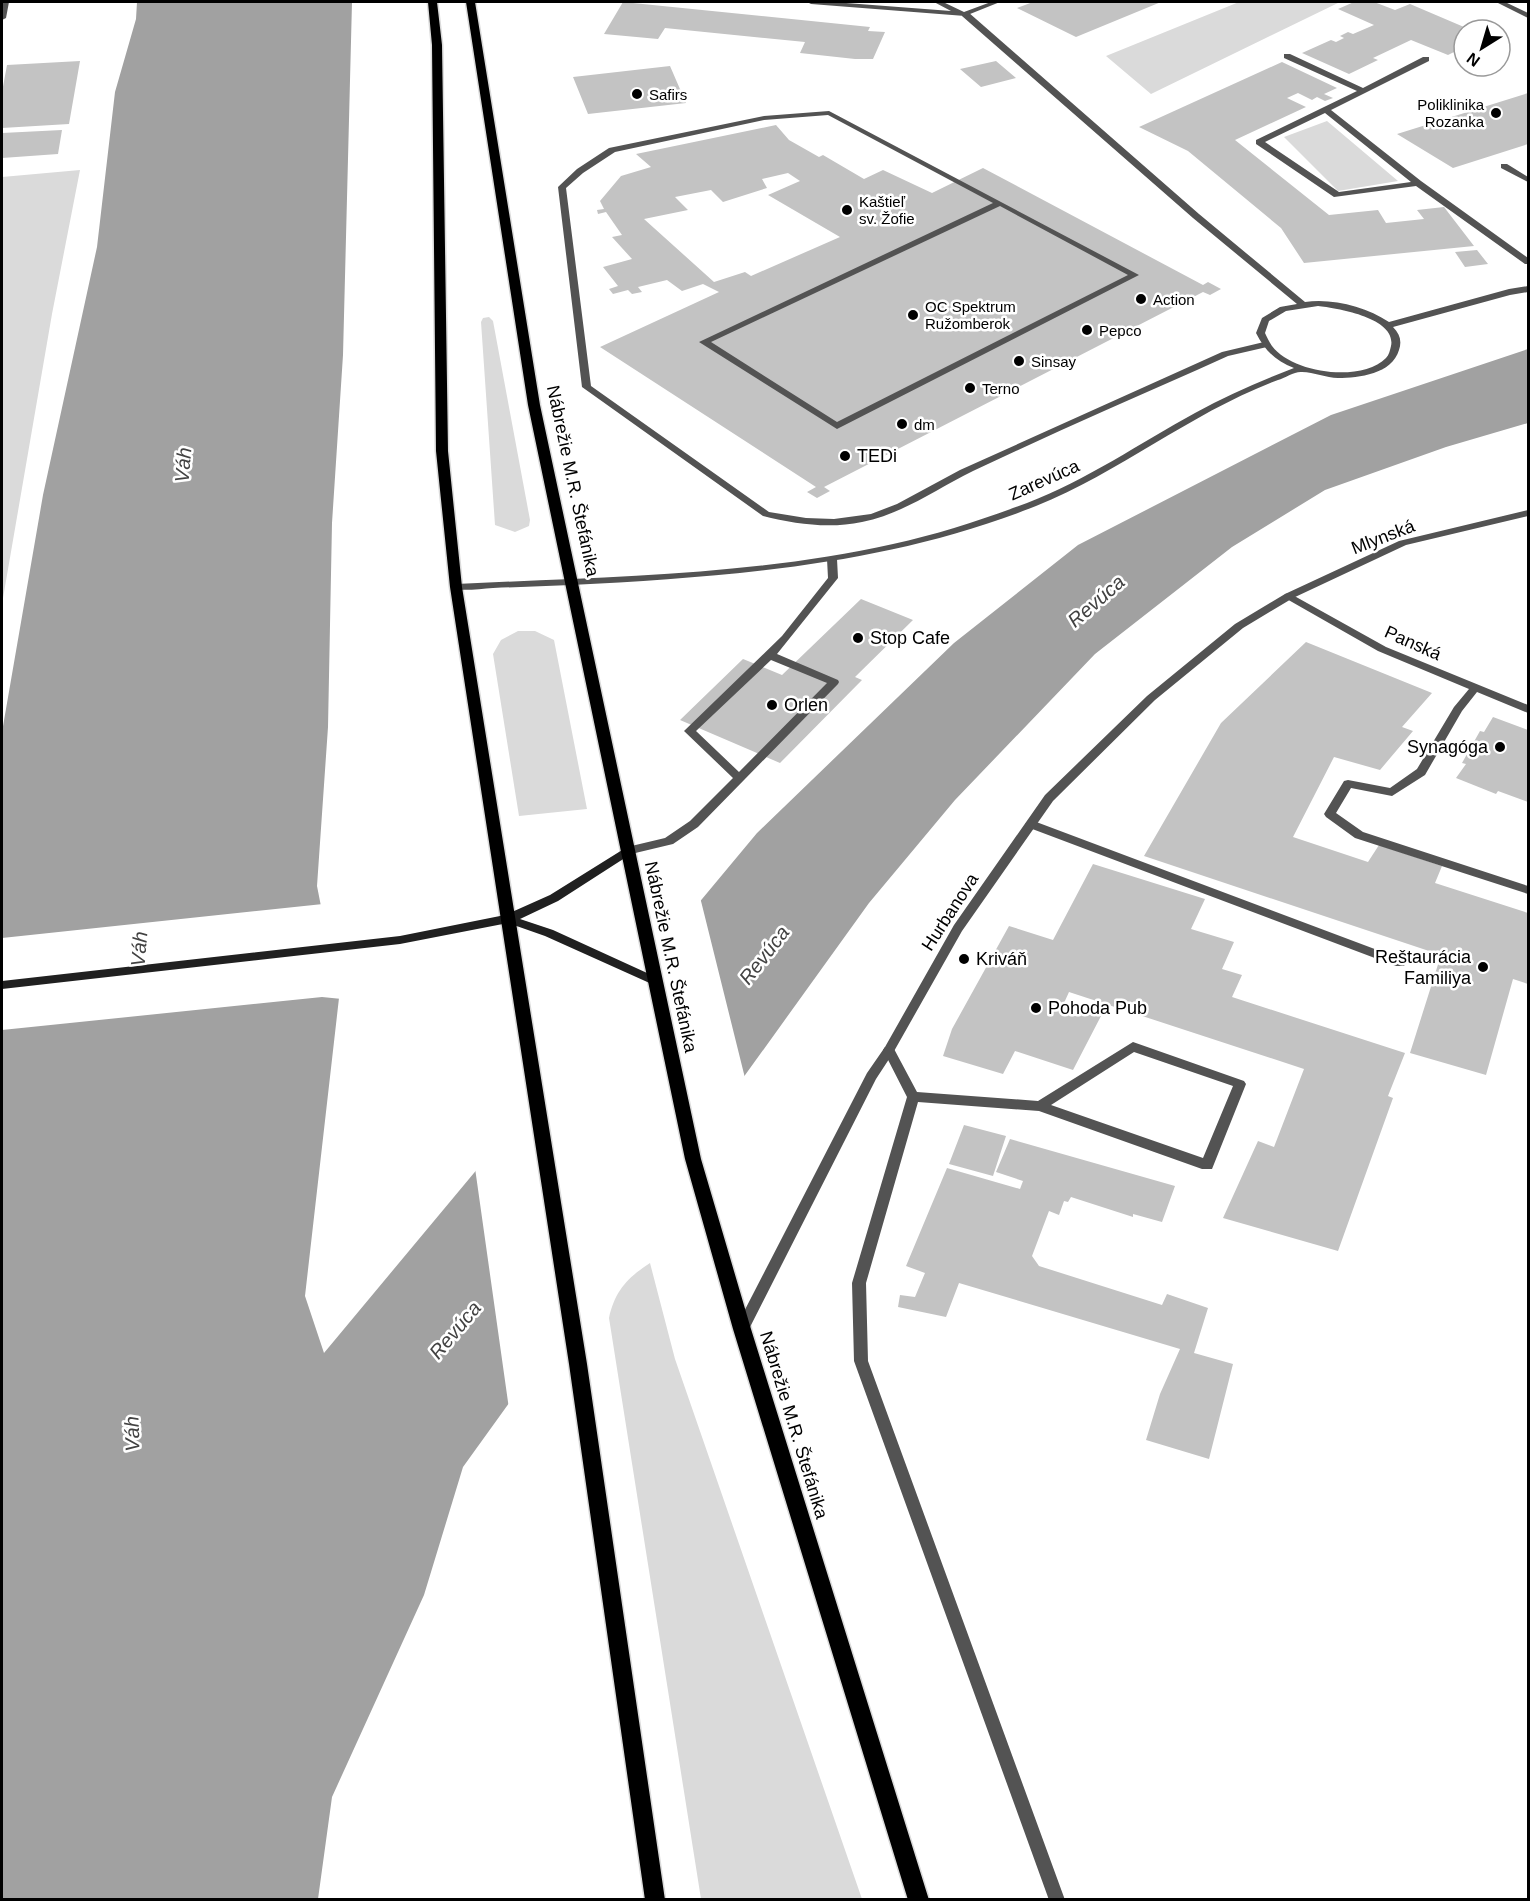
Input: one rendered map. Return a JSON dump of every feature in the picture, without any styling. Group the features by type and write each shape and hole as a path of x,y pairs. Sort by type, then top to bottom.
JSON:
{"main road":[{"path":"432,2 437,45 442,451 456,587 578,1364 655,1899"},
{"name":"Nábrežie M.R. Štefánika","path":"470,2 534,405 573,581 627,851 693,1159 742,1329 919,1899"}],"street":[{"path":"2,18 5,2"},
{"path":"811,2 965,14 996,2"},
{"path":"938,2 965,14 1196,216 1302,304"},
{"path":"1500,2 1528,16"},
{"path":"1287,56 1363,91"},
{"path":"1418,183 1337,195 1259,142 1426,59"},
{"path":"1326,110 1418,183 1528,262"},
{"path":"1000,203 704,342 837,426 1135,275 1000,203 829,113 764,118 612,150 580,171 562,188 587,387 766,514 797,522 835,522 873,517 899,507 972,467 1225,354 1264,345 1261,327 1266,319 1281,309 1318,303 1350,307 1377,318 1386,326 1528,289"},
{"path":"1504,166 1528,180"},
{"name":"Zarevúca","path":"1264,345 1273,355 1300,369 1342,375 1379,367 1393,355 1395,341 1386,326"},
{"name":"Zarevúca","path":"456,587 654,577 780,566 832,559 934,539 1034,504 1105,470 1236,394 1300,369"},
{"name":"Mlynská","path":"1289,597 1403,543 1528,513"},
{"path":"739,778 688,731 786,638 833,578 832,559"},
{"name":"Panská","path":"1289,597 1382,649 1528,709"},
{"name":"Hurbanova","path":"742,1329 871,1076 889,1050 958,928 1049,798 1151,698 1239,626 1289,597"},
{"path":"2,985 400,940 508,920 554,898 627,851 669,841 694,824 834,682 770,655"},
{"path":"1475,688 1458,708 1421,772 1392,792 1348,784 1330,814 1359,835 1528,890"},
{"path":"1031,824 1400,963"},
{"path":"508,920 549,933 654,981"},
{"path":"913,1097 1040,1106 1207,1165 1240,1084 1133,1047 1040,1106"},
{"path":"889,1050 913,1097 859,1283 861,1361 1057,1899"}],"shaded area":[{"path":"1239,2 1340,2 1151,94 1106,56"},
{"path":"1327,121 1398,181 1338,191 1284,137"},
{"path":"80,170 52,314 2,604 2,177"},
{"path":"489,317 493,321 530,520 529,526 515,532 495,525 481,322 483,318"},
{"path":"518,631 535,631 554,640 587,809 519,816 493,654 501,640"},
{"path":"650,1263 675,1359 862,1899 701,1899 609,1318 623,1286"}],"water":[{"path":"137,2 352,2 343,355 332,523 328,727 317,886 339,998 305,1296 324,1353 757,833 954,643 1078,545 1331,415 1528,349 1528,423 1446,447 1325,490 1232,547 1095,654 955,800 869,903 463,1467 424,1595 332,1797 318,1899 2,1900 2,732 43,495 97,247 115,92 136,19"}],"pier":[{"path":"700,897 746,1082 509,1409 475,1168"},
{"path":"323,904 342,999 322,997 2,1030 2,938"}],"building":[{"path":"623,2 870,27 868,31 885,32 873,59 800,53 805,42 665,28 658,39 604,34"},
{"path":"1033,2 1161,2 1076,37 1017,8"},
{"path":"1354,2 1374,2 1395,10 1410,4 1452,22 1452,53 1448,55 1411,40 1373,58 1378,60 1349,74 1302,53 1331,40 1336,42 1344,38 1340,36 1348,32 1353,34 1374,25 1338,9"},
{"path":"80,61 69,124 2,128 2,92 7,65"},
{"path":"996,61 1016,78 981,87 960,69"},
{"path":"1282,62 1337,88 1324,94 1333,98 1325,101 1317,97 1312,100 1298,93 1287,98 1306,107 1235,140 1329,215 1378,210 1386,223 1424,219 1417,210 1444,207 1474,246 1304,263 1281,228 1188,151 1139,127"},
{"path":"670,66 686,103 588,114 573,77"},
{"name":"Poliklinika Rozanka","path":"1528,93 1528,144 1453,168 1397,134"},
{"name":"OC Spektrum Ružomberok","path":"776,125 789,140 819,157 823,155 864,179 883,170 932,193 983,168 1203,285 1208,282 1221,289 1210,295 1203,292 824,487 830,491 817,498 807,492 816,487 600,347 719,292 703,284 682,291 667,280 638,287 642,292 632,294 628,290 613,294 609,289 618,286 603,267 632,259 612,237 622,235 606,212 598,214 597,210 604,209 600,201 621,176 651,167 636,154","holes":["788,173 800,181 768,195 840,237 751,276 745,272 714,282 644,219 688,210 675,197 711,190 723,202 767,188 762,179"]},
{"path":"62,130 58,154 2,158 2,133"},
{"path":"1477,250 1488,264 1465,267 1455,252"},
{"path":"861,599 913,620 855,677 862,680 780,763 680,720 743,659 782,675"},
{"path":"1306,642 1432,693 1402,727 1413,731 1380,770 1334,757 1293,837 1368,862 1379,845 1442,866 1435,883 1528,913 1528,984 1513,979 1486,1075 1410,1053 1441,955 1144,856 1221,723"},
{"name":"Synagóga","path":"1493,717 1528,730 1528,802 1498,791 1496,794 1456,778 1466,764 1462,763 1480,731 1484,732"},
{"path":"1093,864 1205,899 1191,929 1234,942 1222,969 1242,975 1232,997 1405,1053 1388,1096 1393,1098 1338,1251 1223,1218 1258,1141 1274,1147 1304,1069 1069,992 1064,1003 1101,1016 1073,1070 1015,1051 1003,1074 943,1056 952,1029 1009,926 1053,940"},
{"path":"964,1125 1006,1136 993,1176 949,1164"},
{"path":"1010,1139 1175,1186 1162,1222 1133,1214 1133,1217 1071,1197 1068,1202 1064,1201 1059,1215 1049,1211 1032,1256 1039,1266 1162,1305 1167,1294 1208,1308 1194,1353 1233,1364 1209,1459 1146,1440 1160,1394 1180,1349 959,1283 946,1317 898,1307 900,1295 915,1297 925,1273 906,1266 947,1168 1020,1189 1023,1181 996,1172"}],"place":[{"name":"Safirs","path":"637,94"},
{"name":"Poliklinika Rozanka","path":"1496,113"},
{"name":"Kaštieľ sv. Žofie","path":"847,210"},
{"name":"Action","path":"1141,299"},
{"name":"OC Spektrum Ružomberok","path":"913,315"},
{"name":"Pepco","path":"1087,330"},
{"name":"Sinsay","path":"1019,361"},
{"name":"Terno","path":"970,388"},
{"name":"dm","path":"902,424"},
{"name":"TEDi","path":"845,456"},
{"name":"Stop Cafe","path":"858,638"},
{"name":"Orlen","path":"772,705"},
{"name":"Synagóga","path":"1500,747"},
{"name":"Kriváň","path":"964,959"},
{"name":"Reštaurácia Familiya","path":"1483,967"},
{"name":"Pohoda Pub","path":"1036,1008"}],"water label":[{"name":"Váh","path":"183,465"},
{"name":"Revúca","path":"1096,601"},
{"name":"Váh","path":"139,949"},
{"name":"Revúca","path":"764,955"},
{"name":"Revúca","path":"455,1330"},
{"name":"Váh","path":"132,1434"}]}
